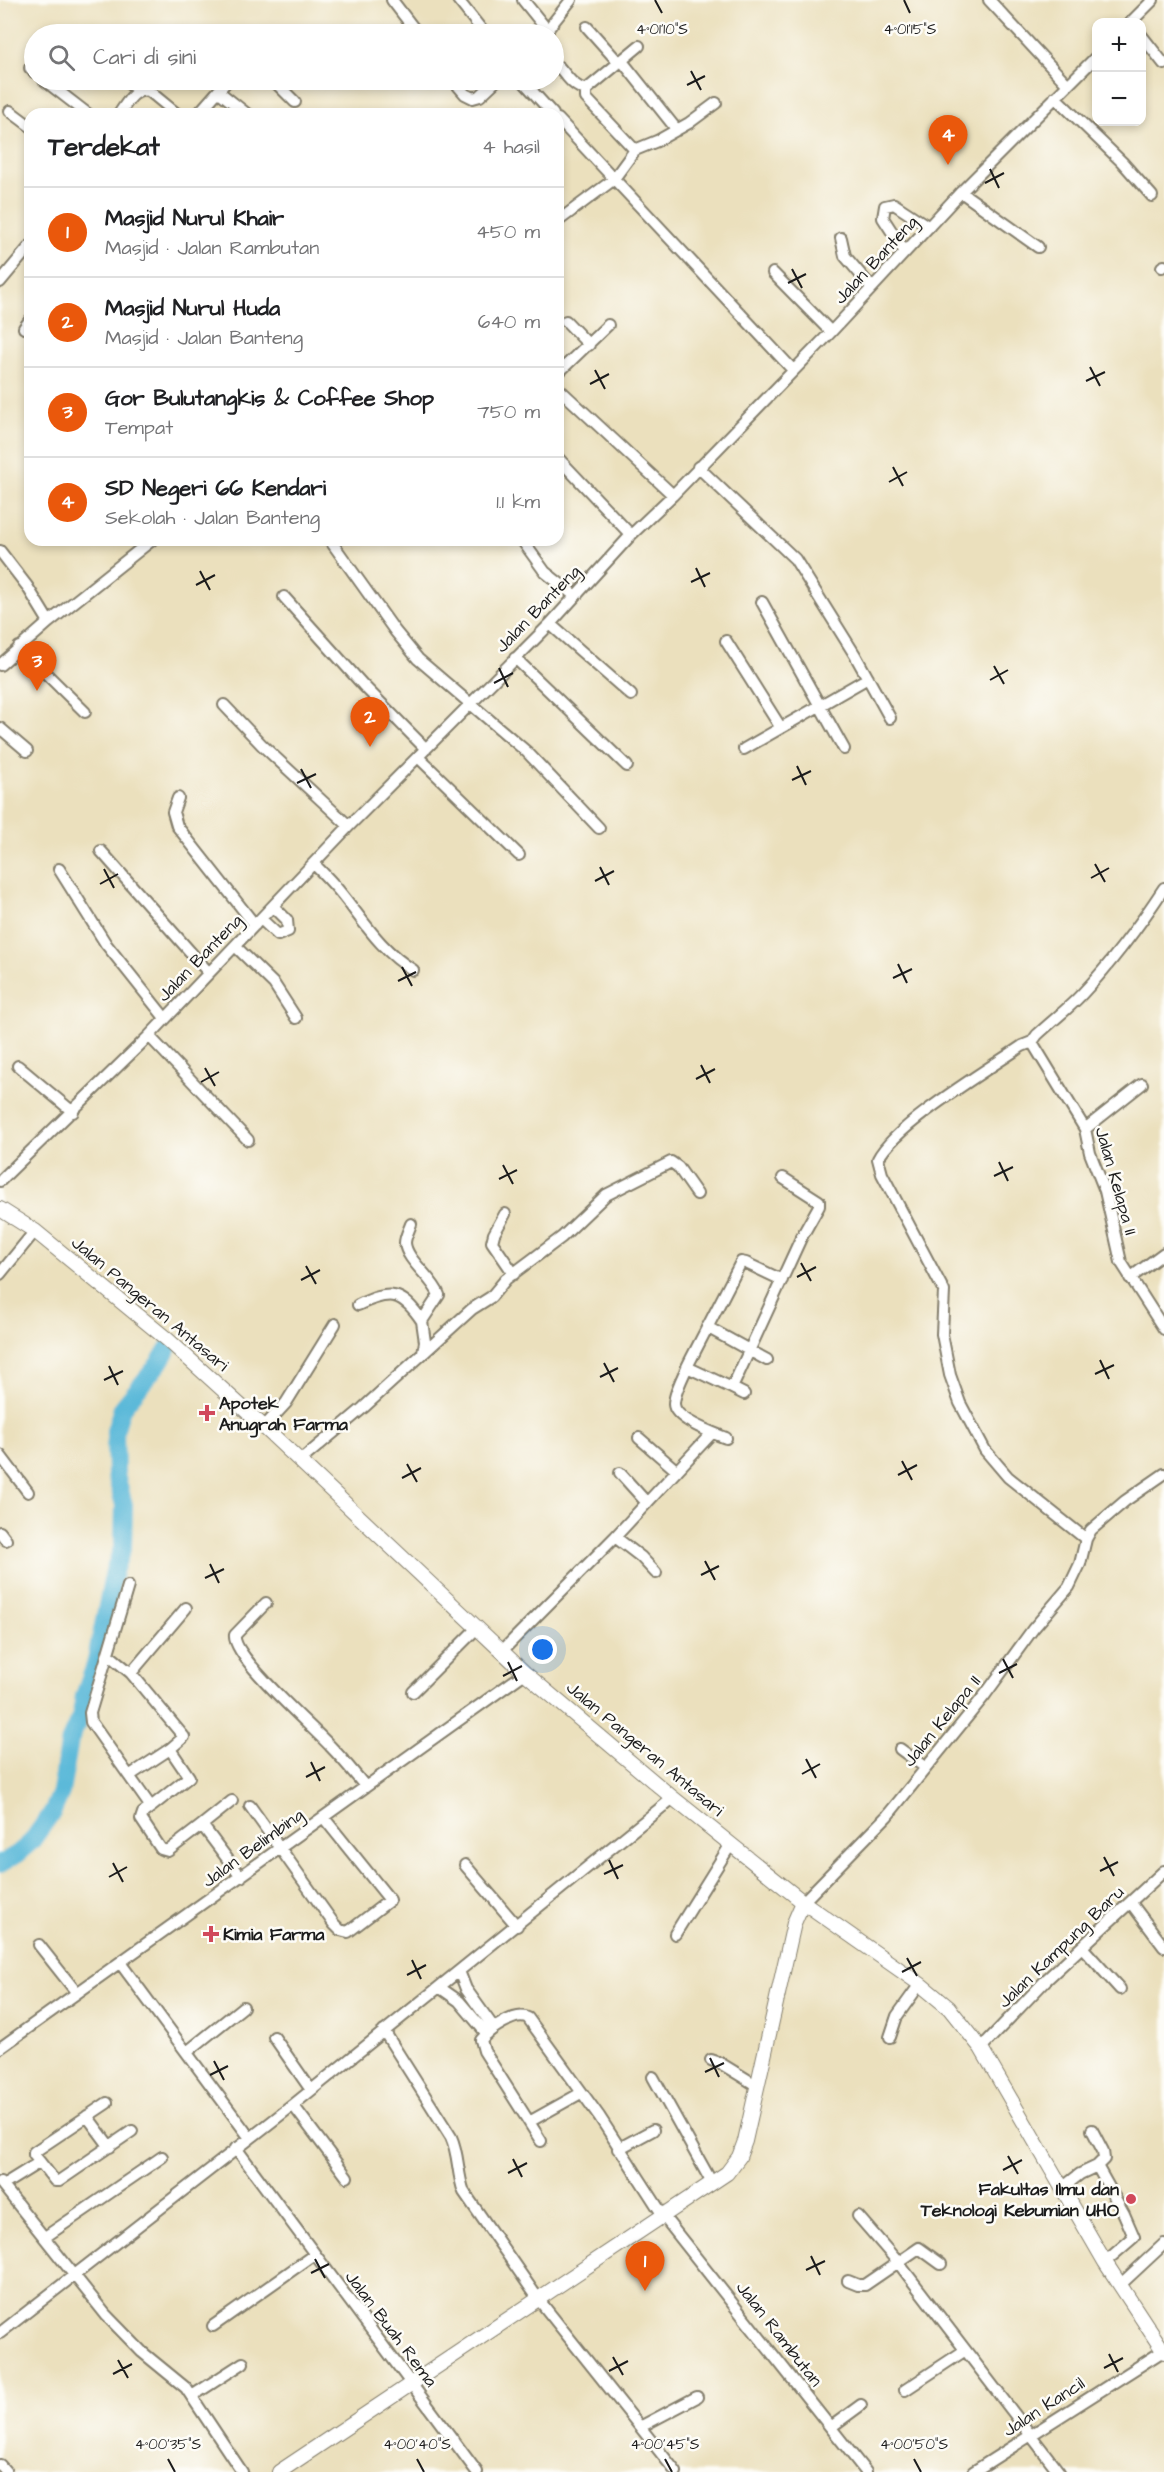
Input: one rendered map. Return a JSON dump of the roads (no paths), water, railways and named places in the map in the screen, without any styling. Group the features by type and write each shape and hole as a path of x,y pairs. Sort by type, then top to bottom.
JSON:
{"street":[{"path":"392,0 410,24"},
{"path":"458,0 477,24"},
{"path":"523,0 540,24"},
{"path":"553,24 571,0"},
{"path":"989,0 1068,85"},
{"path":"1135,18 1153,0"},
{"path":"587,27 621,62 677,130"},
{"path":"1146,41 1164,64"},
{"path":"586,90 639,46"},
{"name":"Jalan Banteng","path":"0,1181 74,1112 149,1036 469,702 550,624 631,535 673,495 831,332 961,192 1092,61"},
{"path":"564,72 578,88 586,90"},
{"path":"57,90 80,108"},
{"path":"283,90 295,102"},
{"path":"462,90 473,98 480,96 486,90"},
{"path":"531,90 548,108"},
{"path":"586,90 586,98 635,150"},
{"path":"124,108 139,91 149,91 170,108"},
{"path":"203,108 218,91 239,108"},
{"path":"1055,97 1114,154 1152,196"},
{"path":"564,217 613,180 635,150 677,130 716,103"},
{"path":"10,111 24,122"},
{"path":"564,126 793,370"},
{"path":"961,192 1038,248"},
{"path":"905,252 883,218 885,206 894,204 929,227"},
{"path":"841,238 845,256 872,288"},
{"path":"0,282 24,253"},
{"path":"773,273 831,332"},
{"path":"566,321 589,345"},
{"path":"564,368 608,325"},
{"path":"564,394 673,495"},
{"path":"564,464 631,535"},
{"path":"698,468 795,559 890,718"},
{"path":"0,664 144,546"},
{"path":"334,546 395,632 418,659 527,752 598,828"},
{"path":"526,546 545,572 574,595"},
{"path":"0,551 27,586 49,622"},
{"path":"284,597 422,753 519,855"},
{"path":"762,602 844,749"},
{"path":"550,624 631,694"},
{"path":"726,641 781,728"},
{"path":"19,647 85,712"},
{"path":"515,658 627,766"},
{"path":"744,749 867,678"},
{"path":"224,705 262,745 349,826"},
{"path":"0,728 27,751"},
{"path":"178,798 173,813 177,826 258,922 278,935 288,932 287,920 273,906"},
{"path":"101,851 209,973"},
{"path":"314,864 340,892 374,937 398,961 412,970"},
{"path":"59,869 106,944 165,1018"},
{"path":"1086,1539 1008,1477 985,1450 960,1403 950,1375 942,1334 944,1291 878,1163 880,1154 909,1126 1022,1046 1032,1042 1080,997 1135,932 1164,888"},
{"path":"235,946 274,984 296,1018"},
{"path":"149,1036 248,1140"},
{"name":"Jalan Kelapa II","path":"1032,1042 1085,1129 1090,1154 1105,1191 1121,1262 1164,1329"},
{"path":"18,1066 74,1112"},
{"path":"1085,1129 1143,1084"},
{"path":"300,1461 514,1274 562,1237 606,1195 668,1162 673,1162 678,1167 697,1194"},
{"path":"732,1388 820,1203 783,1178"},
{"name":"Jalan Pangeran Antasari","path":"0,1209 35,1231 93,1276 168,1340 264,1427 525,1673 673,1798 802,1902 920,1984 953,2013 981,2048 1105,2262 1163,2352"},
{"path":"505,1214 492,1242 514,1274"},
{"path":"411,1224 406,1239 406,1248 439,1295 422,1321"},
{"path":"0,1274 35,1231"},
{"path":"1130,1278 1164,1253"},
{"path":"726,1438 681,1417 674,1406 687,1367 741,1262 782,1280"},
{"path":"358,1305 379,1295 392,1294 413,1307 422,1321 425,1342 423,1354"},
{"path":"264,1427 286,1403 335,1324"},
{"path":"707,1327 767,1360"},
{"path":"687,1367 744,1394"},
{"path":"502,1651 615,1537 712,1433"},
{"path":"639,1438 677,1471"},
{"path":"0,1455 28,1492"},
{"path":"620,1473 646,1503"},
{"name":"Jalan Kelapa II","path":"802,1902 887,1816 985,1695 1033,1629 1069,1587 1080,1564 1086,1539 1097,1523 1164,1474"},
{"path":"615,1537 641,1557 656,1573"},
{"path":"128,1586 90,1719 93,1728 152,1807"},
{"path":"266,1603 235,1635 236,1646 263,1679 333,1748 365,1786"},
{"path":"131,1673 186,1608"},
{"path":"413,1692 477,1629"},
{"path":"109,1655 131,1673 184,1734 183,1739 170,1749 129,1776"},
{"name":"Jalan Belimbing","path":"0,2048 121,1964 365,1786 525,1673"},
{"path":"170,1749 193,1774 142,1815 142,1821 165,1851 232,1801"},
{"path":"900,1749 926,1768"},
{"path":"2,2327 76,2274 293,2105 673,1798"},
{"path":"250,1806 334,1924 343,1931 350,1930 389,1902 390,1898 324,1818"},
{"path":"202,1825 241,1877"},
{"path":"675,1934 731,1844"},
{"path":"465,1865 517,1926"},
{"name":"Jalan Kampung Baru","path":"981,2048 1047,1979 1164,1871"},
{"path":"279,2472 664,2217 733,2168 748,2129 794,1923 802,1902"},
{"path":"1131,1903 1164,1947"},
{"path":"39,1945 77,1993"},
{"path":"1082,1947 1119,1989"},
{"path":"121,1964 250,2138"},
{"path":"459,1971 466,1989 490,2031"},
{"path":"891,2037 897,2016 920,1984"},
{"path":"440,1987 459,2001 490,2031"},
{"path":"187,2052 243,2007"},
{"name":"Jalan Rambutan","path":"490,2031 519,2016 528,2018 599,2116 618,2149 664,2217 866,2472"},
{"path":"384,2031 451,2137 455,2146 459,2181 464,2192 539,2300 642,2426 676,2472"},
{"path":"490,2031 481,2040 484,2051 541,2141"},
{"path":"274,2037 311,2090"},
{"path":"711,2060 756,2085"},
{"path":"653,2077 712,2183"},
{"path":"529,2122 581,2093"},
{"path":"107,2103 34,2152 34,2155 57,2182 132,2131"},
{"path":"293,2105 347,2177"},
{"path":"87,2116 110,2147"},
{"path":"618,2149 653,2130"},
{"path":"1062,2188 1104,2159 1103,2151 1092,2130"},
{"name":"Jalan Buah Rema","path":"236,2148 477,2472"},
{"path":"45,2237 162,2157"},
{"path":"40,2162 2,2183 126,2336 192,2396 242,2472"},
{"path":"1097,2166 1134,2237 1105,2262"},
{"path":"858,2216 897,2262 1059,2472"},
{"path":"1120,2285 1164,2244"},
{"path":"848,2281 865,2285 919,2248 941,2264"},
{"path":"213,2326 315,2254"},
{"path":"905,2390 964,2351"},
{"name":"Jalan Kancil","path":"973,2472 1163,2352"},
{"path":"192,2396 243,2363"},
{"path":"642,2426 697,2397"},
{"path":"831,2427 861,2405"},
{"path":"0,2464 6,2472"}],"waterway":[{"path":"0,1864 31,1842 53,1811 61,1792 70,1740 81,1715 84,1696 95,1665 114,1571 123,1546 124,1505 116,1475 115,1431 122,1408 159,1363 170,1345"}],"place":[{"name":"SD Negeri 66 Kendari","path":"948,165"},
{"name":"Gor Bulutangkis & Coffee Shop","path":"37,691"},
{"name":"Masjid Nurul Huda","path":"370,747"},
{"name":"Apotek Anugrah Farma","path":"207,1413"},
{"name":"Kimia Farma","path":"211,1934"},
{"name":"Fakultas Ilmu dan Teknologi Kebumian UHO","path":"1131,2199"},
{"name":"Masjid Nurul Khair","path":"645,2291"}]}
